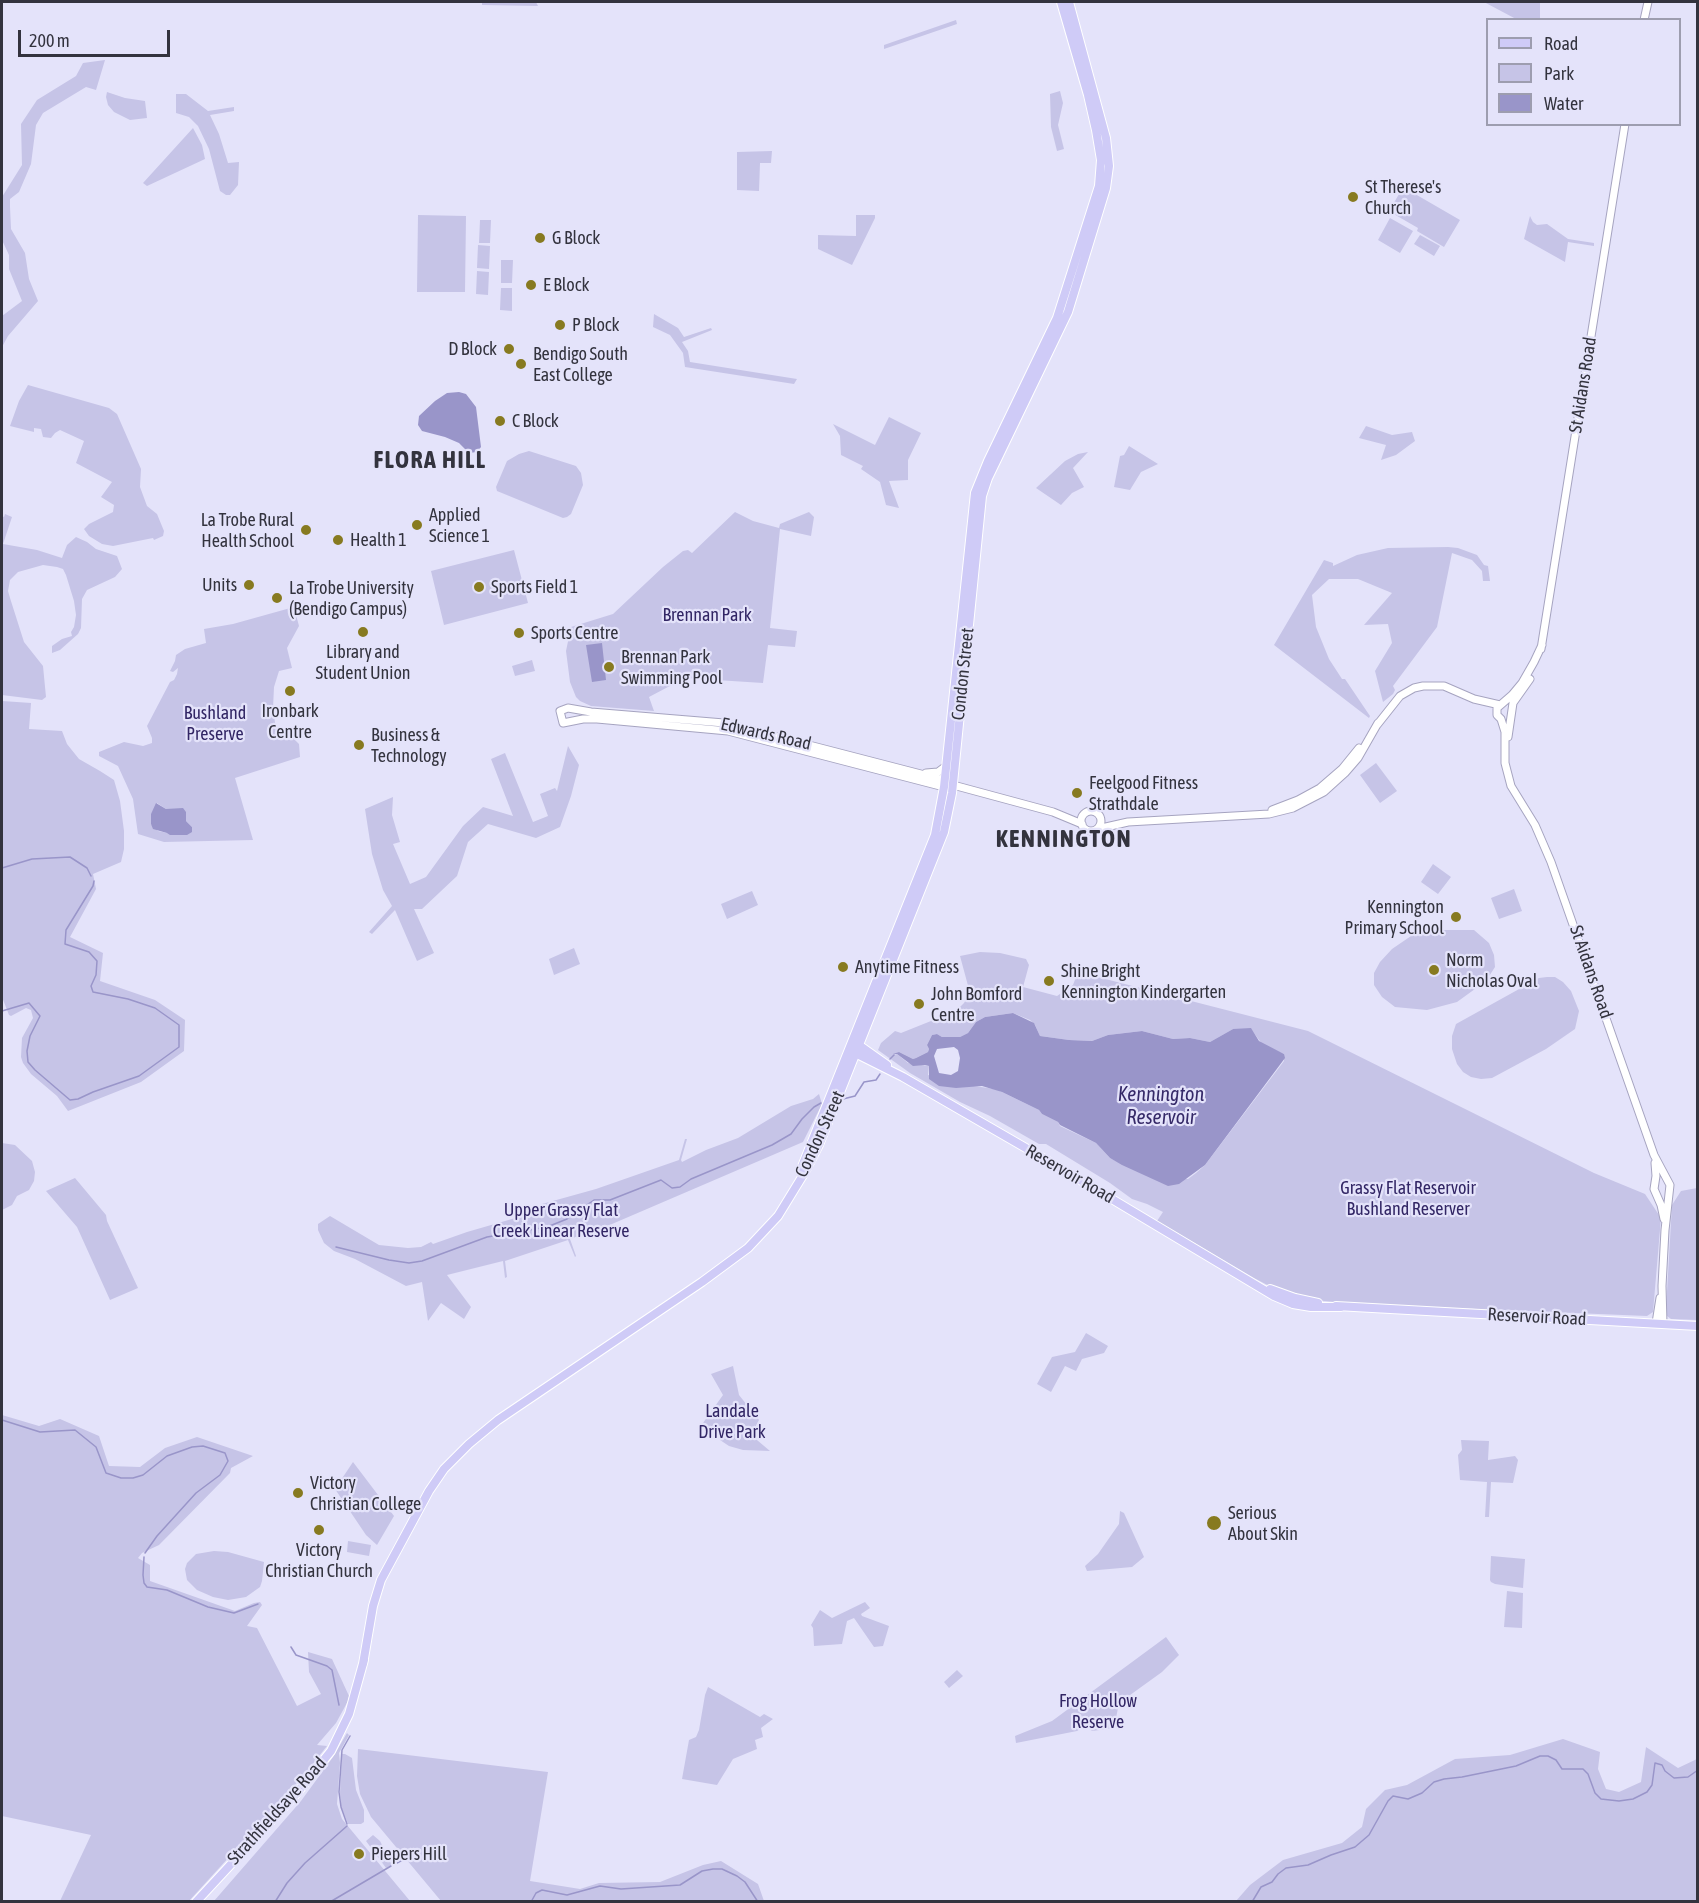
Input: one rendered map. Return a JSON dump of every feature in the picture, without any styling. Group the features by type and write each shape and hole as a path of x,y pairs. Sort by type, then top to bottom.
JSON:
{"main road":[{"path":"1061,2 1102,138"},
{"path":"1069,2 1102,138"},
{"name":"Condon Street","path":"1073,282 1100,181 1102,138"},
{"name":"Condon Street","path":"349,1714 378,1607 389,1576 438,1486 464,1449 498,1420 702,1282 748,1248 766,1230 787,1203 856,1046 882,978 944,832 947,784 963,677 974,501 978,484 1049,346 1057,318 1073,282 1107,183 1109,159 1102,138"},
{"name":"Condon Street","path":"947,784 946,766 953,699 971,560"},
{"path":"953,699 957,696 963,677"},
{"name":"Reservoir Road","path":"856,1046 903,1077 1237,1273 1287,1296 1341,1307 1698,1326"},
{"name":"Strathfieldsaye Road","path":"196,1902 312,1776 336,1743 349,1714"}],"street":[{"path":"1642,18 1646,2"},
{"name":"St Aidans Road","path":"1512,708 1513,701 1524,689 1534,672 1542,645 1625,126"},
{"name":"St Aidans Road","path":"1501,704 1525,679 1542,645"},
{"path":"1326,783 1347,764 1396,700 1409,690 1439,685 1474,699 1508,704 1512,708 1511,717 1506,720 1499,717 1474,699"},
{"path":"1499,717 1497,708 1501,704"},
{"path":"566,708 573,710 573,722 563,723 560,711 566,708"},
{"name":"Edwards Road","path":"573,710 730,724 921,774 947,784"},
{"name":"St Aidans Road","path":"1499,717 1505,732 1504,753 1509,782 1535,825 1554,868 1654,1155 1668,1180"},
{"name":"St Aidans Road","path":"1511,717 1509,758 1517,794"},
{"name":"Edwards Road","path":"573,722 591,719 723,730 947,784 1053,812 1082,824"},
{"path":"1128,822 1100,816 1091,811 1082,818 1082,824 1087,830 1092,831 1128,822 1282,812 1298,806 1324,792 1345,773 1358,758 1378,723"},
{"path":"921,774 936,773 946,766"},
{"path":"1249,815 1292,803 1345,773"},
{"name":"Edwards Road","path":"1053,812 1086,813"},
{"path":"1097,829 1100,816"},
{"name":"St Aidans Road","path":"1654,1155 1655,1181"},
{"path":"1660,1324 1665,1230 1670,1193 1668,1180 1662,1179 1655,1181 1654,1187 1663,1212 1665,1230"},
{"path":"1657,1196 1670,1193"}],"green space":[{"path":"482,2 536,2 538,6 482,5"},
{"path":"1484,2 1540,2 1540,18 1514,18"},
{"path":"956,20 957,24 884,49 884,45"},
{"path":"105,60 96,90 86,87 43,113 36,125 31,164 19,192 10,199 10,207 11,229 25,253 29,279 38,301 8,336 2,347 2,316 22,301 9,269 9,255 2,240 2,197 22,165 21,124 37,100 76,76 83,63"},
{"path":"1060,91 1063,103 1058,125 1064,149 1057,151 1051,127 1050,94"},
{"path":"107,92 145,101 147,118 130,120 114,112 108,105"},
{"path":"176,94 186,94 208,111 234,107 234,111 210,115 228,163 239,162 238,185 230,195 220,191 209,149 198,126 189,117 176,113"},
{"path":"193,128 202,145 205,159 147,186 143,183"},
{"path":"772,151 771,163 760,163 759,191 737,190 737,152"},
{"path":"1403,187 1460,220 1444,247 1392,213 1391,208"},
{"path":"418,215 466,216 465,292 417,292"},
{"path":"856,215 875,215 875,218 852,265 818,249 818,235 856,236"},
{"path":"1530,216 1537,225 1547,224 1568,239 1594,243 1594,246 1568,242 1565,262 1524,239"},
{"path":"1390,218 1413,231 1400,253 1378,240"},
{"path":"480,220 491,220 490,243 479,243"},
{"path":"1420,235 1440,246 1434,256 1414,244"},
{"path":"478,245 490,246 489,269 477,268"},
{"path":"501,260 513,260 512,283 501,283"},
{"path":"477,271 489,272 488,295 476,294"},
{"path":"501,288 512,288 512,311 500,310"},
{"path":"654,314 678,328 684,337 711,328 712,330 682,342 688,351 690,362 797,379 794,384 685,367 683,353 670,335 653,327"},
{"path":"28,385 109,408 117,414 141,469 140,487 147,506 157,514 164,531 163,536 154,540 153,538 113,546 102,544 89,536 84,529 89,524 113,512 114,505 101,497 112,482 76,463 84,441 60,430 51,438 43,437 41,429 34,428 34,432 10,426 19,401"},
{"path":"889,417 921,433 908,460 908,480 889,481 899,508 886,505 880,482 861,469 863,466 841,455 840,436 833,424 875,445"},
{"path":"1366,426 1392,435 1412,432 1415,441 1396,455 1381,460 1386,445 1359,438"},
{"path":"1129,446 1158,464 1141,472 1130,490 1114,487 1120,456 1124,455"},
{"path":"529,451 576,466 581,473 583,485 571,514 567,517 563,518 497,491 496,487 507,461"},
{"path":"1088,452 1073,468 1084,487 1072,493 1061,505 1036,488 1065,461"},
{"name":"Brennan Park","path":"735,512 753,521 779,528 780,524 809,512 814,517 811,536 780,529 770,628 797,631 795,647 768,645 763,683 685,678 649,697 654,711 591,706 580,701 570,682 566,651 571,627 613,614 663,567 683,551 688,550 692,553"},
{"path":"5,514 12,517 3,544 37,550 62,558 67,545 76,537 96,549 117,556 122,569 115,577 87,590 82,599 81,628 78,634 60,650 52,653 52,646 72,636 76,615 74,601 63,569 43,565 18,572 10,580 8,591 24,642 43,666 46,697 42,700 2,695 2,516 4,517"},
{"path":"1448,547 1477,555 1484,565 1488,566 1490,581 1483,581 1482,571 1472,560 1452,553 1437,627 1393,686 1395,690 1393,694 1383,702 1375,671 1392,643 1388,624 1364,625 1392,593 1358,579 1329,579 1312,595 1316,627 1329,659 1342,679 1345,679 1370,716 1369,718 1274,645 1324,560 1333,563 1333,566 1357,555 1388,548"},
{"name":"Sports Field 1","path":"514,550 528,603 444,625 431,571"},
{"name":"Bushland Preserve","path":"294,607 299,626 287,648 292,668 279,671 274,687 273,708 276,730 288,733 299,744 300,757 235,778 253,840 164,842 138,834 133,799 118,766 99,756 99,752 124,742 143,746 152,743 147,726 170,682 177,674 178,668 173,672 170,671 176,655 185,649 206,643 204,629 233,624","holes":["157,803 166,809 186,812 186,821 192,827 167,833 158,831 151,824 151,815"]},
{"path":"532,660 535,671 515,676 512,666"},
{"path":"2,701 31,703 29,729 62,731 67,744 79,759 114,780 120,801 124,831 121,862 93,874 96,889 70,937 103,953 100,981 155,1000 185,1020 184,1051 141,1082 68,1111 57,1096 31,1074 23,1063 22,1038 33,1018 31,1010 26,1008 11,1016 2,997"},
{"path":"568,746 579,765 560,827 536,838 488,824 468,842 457,876 422,909 414,909 434,953 417,961 395,910 372,934 369,932 392,906 383,890 372,854 365,809 393,797 392,815 400,842 393,844 410,884 426,877 463,826 483,807 513,816 491,759 505,753 533,822 548,816 540,794 555,788 557,791"},
{"path":"1376,763 1397,791 1380,803 1360,775"},
{"path":"1433,864 1451,877 1438,894 1421,882"},
{"path":"1514,889 1522,911 1499,919 1491,898"},
{"path":"752,891 758,905 727,919 721,904"},
{"name":"Norm Nicholas Oval","path":"1441,930 1474,930 1489,943 1494,955 1495,967 1486,981 1457,1002 1427,1010 1395,1007 1382,997 1374,985 1374,973 1380,962 1392,949 1414,934"},
{"path":"574,948 580,964 554,975 549,959"},
{"name":"Grassy Flat Reservoir Bushland Reserver","path":"980,952 1000,953 1026,959 1029,965 1023,987 1057,996 1073,985 1076,977 1082,973 1308,1031 1594,1173 1645,1194 1661,1218 1653,1312 1647,1316 1355,1304 1315,1300 1273,1288 1157,1221 1163,1212 1132,1199 1046,1144 1039,1144 960,1102 910,1073 878,1050 881,1043 895,1031 901,1033 956,1011 964,1003 970,993 960,956","holes":["1013,1013 1030,1020 1040,1036 1092,1041 1108,1035 1142,1031 1173,1039 1190,1038 1210,1042 1233,1029 1251,1029 1262,1044 1284,1054 1284,1061 1205,1165 1188,1179 1139,1172 1110,1158 1096,1143 1060,1126 1058,1122 1039,1110 1002,1092 928,1075 929,1066 908,1063 897,1054 894,1055 899,1052 913,1059 916,1058 928,1052 927,1045 932,1035 960,1037 968,1033 976,1022 985,1017"]},
{"path":"1555,977 1571,991 1579,1011 1575,1029 1546,1049 1492,1078 1471,1077 1463,1072 1457,1064 1452,1049 1452,1036 1456,1024 1539,978"},
{"name":"Upper Grassy Flat Creek Linear Reserve","path":"819,1094 822,1104 803,1142 612,1224 570,1239 575,1257 568,1240 505,1261 507,1277 505,1278 503,1261 447,1275 471,1307 464,1319 441,1303 428,1321 422,1282 406,1286 355,1259 334,1251 324,1243 318,1230 318,1224 330,1216 379,1245 408,1248 421,1247 431,1242 433,1244 543,1210 542,1204 596,1189 679,1160 685,1139 687,1139 682,1162 738,1138 791,1106 813,1099"},
{"path":"2,1143 15,1145 32,1161 35,1172 34,1181 29,1190 17,1196 12,1205 2,1210"},
{"path":"75,1178 106,1215 138,1288 110,1300 77,1227 46,1191"},
{"path":"1697,1188 1697,1320 1671,1319 1667,1316 1666,1309 1672,1205 1681,1191"},
{"path":"1086,1333 1108,1346 1104,1353 1082,1359 1076,1371 1065,1366 1051,1392 1037,1384 1052,1357 1075,1352"},
{"name":"Landale Drive Park","path":"733,1366 739,1395 759,1420 751,1435 770,1451 743,1450 729,1446 703,1423 723,1395 711,1374"},
{"path":"2,1415 39,1426 60,1419 99,1436 109,1466 140,1467 165,1448 197,1437 253,1456 231,1468 230,1473 159,1545 142,1553 138,1558 150,1565 150,1581 235,1611 260,1602 262,1605 247,1626 257,1628 297,1706 321,1694 309,1672 308,1652 332,1659 349,1696 336,1723 317,1745 327,1746 304,1775 189,1901 60,1901 91,1835 2,1816"},
{"path":"1461,1440 1489,1441 1488,1460 1515,1456 1518,1460 1513,1483 1491,1482 1489,1517 1485,1517 1487,1482 1460,1480 1458,1455 1462,1450"},
{"path":"353,1462 394,1516 377,1545 366,1535 335,1489"},
{"path":"1120,1511 1124,1513 1144,1557 1132,1567 1087,1571 1085,1566 1098,1554 1119,1524"},
{"path":"348,1541 371,1545 369,1556 347,1552"},
{"path":"214,1551 228,1552 264,1562 260,1587 246,1597 228,1600 197,1590 187,1580 185,1569 187,1563 196,1554"},
{"path":"1491,1556 1525,1559 1523,1588 1491,1582"},
{"path":"1507,1591 1523,1593 1522,1628 1504,1627"},
{"path":"865,1602 870,1608 861,1614 862,1616 889,1626 883,1646 874,1647 854,1618 847,1621 842,1644 814,1646 811,1625 820,1610 832,1618"},
{"name":"Frog Hollow Reserve","path":"1166,1637 1179,1655 1162,1672 1119,1703 1114,1728 1092,1731 1085,1726 1077,1731 1016,1743 1015,1736 1052,1721"},
{"path":"957,1670 963,1676 949,1688 944,1682"},
{"path":"708,1687 760,1717 764,1714 773,1719 761,1728 763,1737 755,1740 757,1749 733,1759 717,1785 682,1779 689,1740 696,1737 699,1730"},
{"path":"347,1733 349,1735 339,1753 337,1804 342,1819 410,1901 214,1901 301,1801 333,1757"},
{"path":"1563,1739 1600,1752 1598,1769 1606,1789 1619,1792 1641,1782 1646,1747 1678,1768 1697,1759 1697,1901 1236,1901 1250,1885 1283,1860 1342,1843 1362,1827 1366,1809 1385,1790 1407,1785 1455,1759 1510,1755"},
{"path":"358,1749 548,1772 530,1881 580,1889 599,1883 660,1882 703,1865 721,1861 758,1884 764,1901 441,1901 371,1817 360,1794 357,1776"},
{"path":"342,1754 352,1758 356,1790 364,1810 364,1822 361,1824 348,1824 341,1806"},
{"path":"373,1835 380,1841 392,1865 386,1868 366,1841"}],"water":[{"path":"447,393 466,394 476,407 481,447 477,452 469,453 459,443 422,431 418,425 419,416 435,401"},
{"path":"602,643 606,680 592,682 586,645"},
{"path":"156,803 166,809 183,808 192,832 187,835 170,835 153,829 151,814"},
{"name":"Kennington Reservoir","path":"1013,1013 1034,1023 1040,1036 1092,1041 1108,1035 1142,1031 1173,1039 1190,1038 1210,1042 1233,1029 1251,1028 1259,1041 1284,1054 1285,1058 1205,1165 1179,1184 1168,1186 1122,1165 1110,1158 1096,1143 1060,1125 1039,1110 1002,1092 982,1086 956,1088 939,1086 929,1079 929,1066 913,1066 897,1054 893,1054 899,1052 913,1059 916,1058 928,1052 927,1045 932,1035 960,1037 968,1033 976,1022 985,1017","holes":["954,1047 958,1050 960,1058 958,1071 951,1075 939,1073 934,1056 937,1049"]}],"waterway":[{"path":"2,868 32,859 70,857 87,868 91,876"},
{"path":"2,1011 29,1003 40,1016 30,1036 27,1051 28,1062 70,1100 139,1076 179,1047 179,1025 155,1008 128,999 93,992 91,986 96,975 97,961 89,952 65,944 66,930 94,881"},
{"path":"890,1059 894,1055"},
{"path":"843,1099 855,1096 864,1082 876,1080 880,1074"},
{"path":"336,1247 409,1263 422,1261 487,1237 547,1227 567,1219 594,1200 610,1200 661,1180 672,1188 680,1187 691,1179 772,1145 791,1134 802,1119 821,1103"},
{"path":"2,1420 40,1432 75,1430 96,1447 106,1473 121,1478 143,1475 167,1456 192,1447 203,1446 225,1453 228,1461 220,1475 196,1493 157,1536 145,1553"},
{"path":"144,1557 143,1575 147,1587 167,1590 208,1607 234,1613 258,1604"},
{"path":"291,1647 296,1655 332,1670 339,1705"},
{"path":"347,1824 339,1792 342,1750 350,1736"},
{"path":"1252,1902 1261,1887 1272,1882 1286,1868 1308,1865 1355,1847 1369,1835 1393,1796 1408,1799 1422,1793 1434,1782 1444,1779 1516,1766 1540,1756 1548,1756 1556,1760 1562,1769 1583,1769 1588,1774 1595,1793 1601,1799 1619,1801 1633,1799 1647,1792 1652,1785 1655,1763 1662,1765 1665,1771 1674,1778 1688,1777 1698,1770"},
{"path":"275,1902 287,1883 305,1863 347,1826"},
{"path":"397,1863 408,1857 411,1858"},
{"path":"330,1902 391,1866"},
{"path":"531,1902 536,1893 542,1890 567,1895 600,1886 621,1889 680,1885 702,1871 713,1869 722,1869 737,1876 745,1882 758,1902"}],"place":[{"name":"St Therese's Church","path":"1353,197"},
{"name":"G Block","path":"540,238"},
{"name":"E Block","path":"531,285"},
{"name":"P Block","path":"560,325"},
{"name":"D Block","path":"509,349"},
{"name":"Bendigo South East College","path":"521,364"},
{"name":"C Block","path":"500,421"},
{"name":"Applied Science 1","path":"417,525"},
{"name":"La Trobe Rural Health School","path":"306,530"},
{"name":"Health 1","path":"338,540"},
{"name":"Units","path":"249,585"},
{"name":"Sports Field 1","path":"479,587"},
{"name":"La Trobe University (Bendigo Campus)","path":"277,598"},
{"name":"Library and Student Union","path":"363,632"},
{"name":"Sports Centre","path":"519,633"},
{"name":"Brennan Park Swimming Pool","path":"609,667"},
{"name":"Ironbark Centre","path":"290,691"},
{"name":"Business & Technology","path":"359,745"},
{"name":"Feelgood Fitness Strathdale","path":"1077,793"},
{"name":"Kennington Primary School","path":"1456,917"},
{"name":"Anytime Fitness","path":"843,967"},
{"name":"Norm Nicholas Oval","path":"1434,970"},
{"name":"Shine Bright Kennington Kindergarten","path":"1049,981"},
{"name":"John Bomford Centre","path":"919,1004"},
{"name":"Victory Christian College","path":"298,1493"},
{"name":"Serious About Skin","path":"1214,1523"},
{"name":"Victory Christian Church","path":"319,1530"},
{"name":"Piepers Hill","path":"359,1854"}],"district":[{"name":"FLORA HILL","path":"430,460"},
{"name":"KENNINGTON","path":"1064,839"}]}
